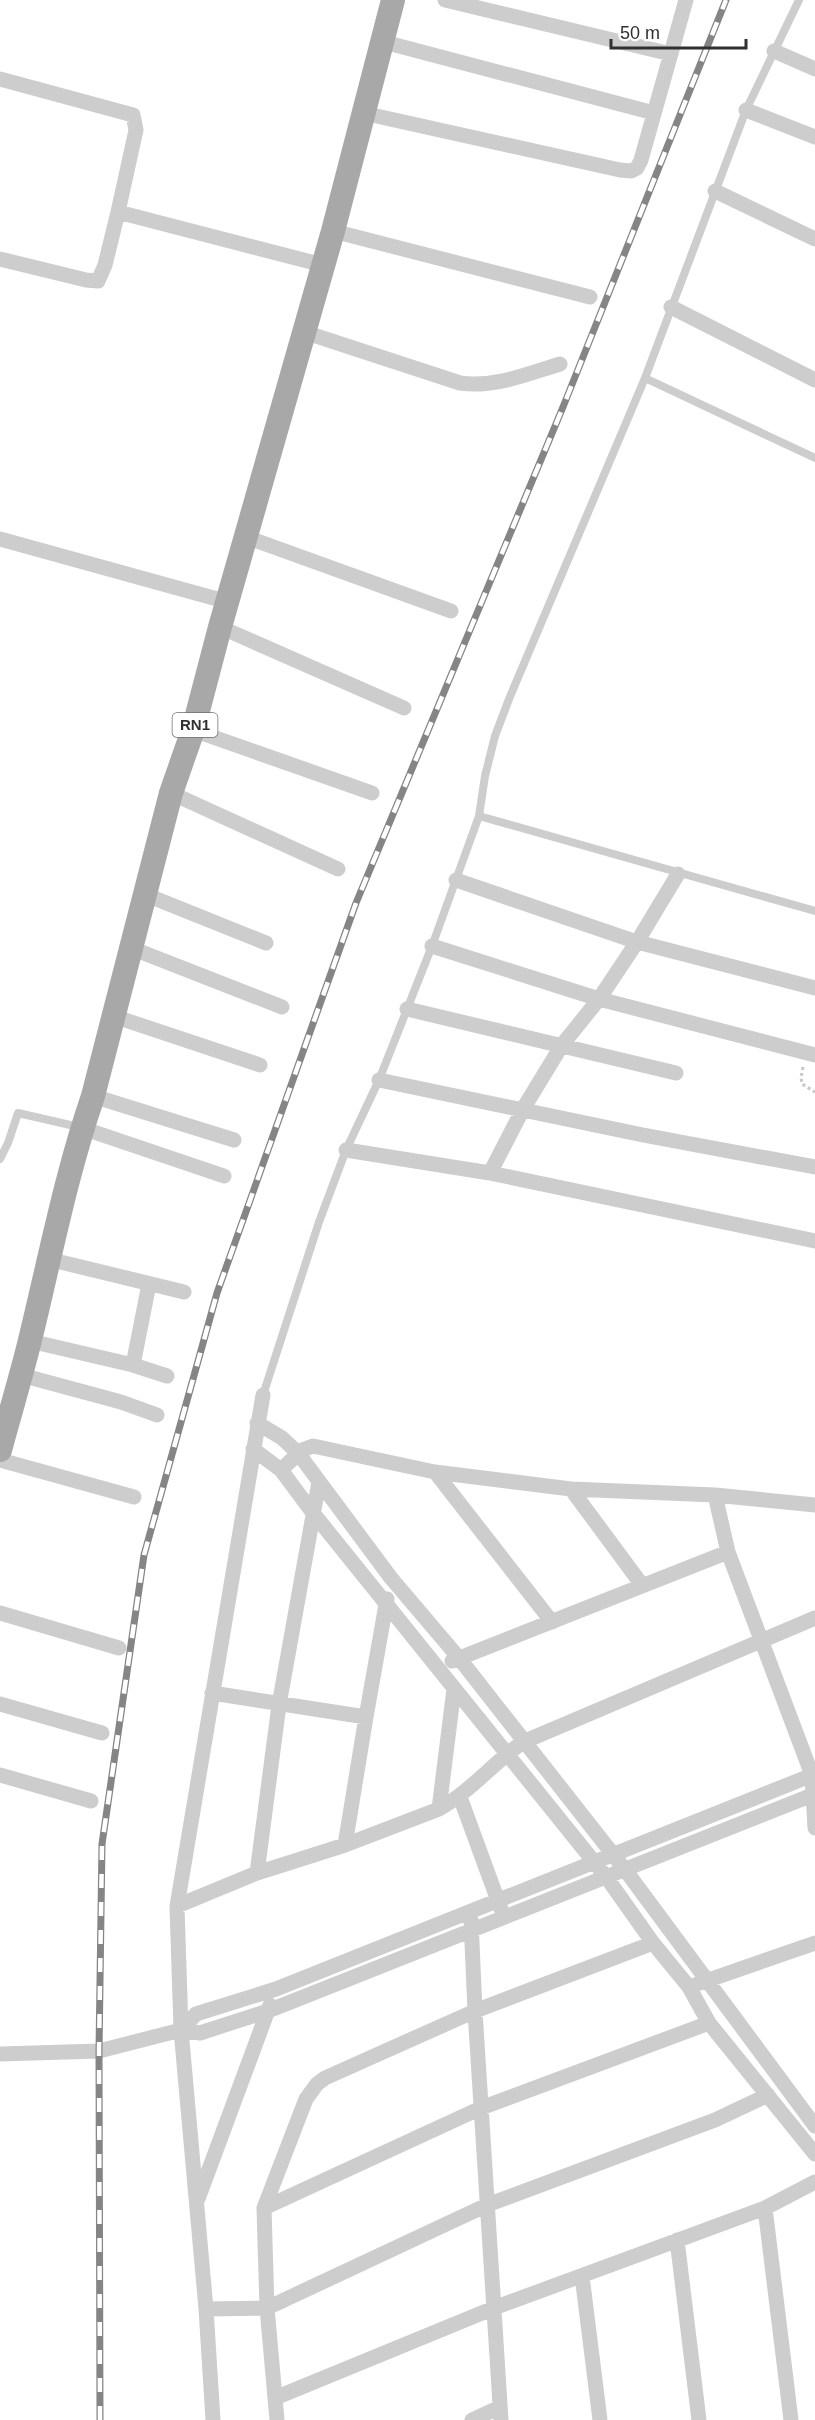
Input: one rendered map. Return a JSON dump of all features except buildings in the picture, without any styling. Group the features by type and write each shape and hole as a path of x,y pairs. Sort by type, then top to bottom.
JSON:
{"main road":[{"name":"RN1","path":"0,1450 30,1341 48,1258 82,1128 93,1096 171,793 194,730 220,627 333,231 363,112 384,42 393,0"}],"street":[{"path":"445,0 671,54"},
{"path":"363,112 626,171 637,168 686,0"},
{"path":"384,42 654,113"},
{"path":"774,51 815,69"},
{"path":"0,79 133,115 136,130 105,266 98,281 0,259"},
{"path":"746,110 815,137"},
{"path":"716,191 815,239"},
{"path":"118,212 323,265"},
{"path":"333,231 590,297"},
{"path":"671,307 815,380"},
{"path":"304,332 470,385 491,384 560,364"},
{"path":"246,537 451,611"},
{"path":"0,539 228,602"},
{"path":"220,627 404,708"},
{"path":"194,730 372,793"},
{"path":"171,793 338,869"},
{"path":"490,1173 523,1109 562,1045 599,999 678,874"},
{"path":"456,880 637,942 815,988"},
{"path":"144,894 266,943"},
{"path":"432,945 599,999 810,1054"},
{"path":"131,948 282,1007"},
{"path":"407,1009 676,1073"},
{"path":"113,1016 260,1065"},
{"path":"379,1080 643,1135 815,1167"},
{"path":"93,1096 234,1140"},
{"path":"82,1128 224,1176"},
{"path":"346,1150 490,1173 815,1241"},
{"path":"48,1258 184,1292"},
{"path":"133,1365 149,1284"},
{"path":"30,1341 133,1365 167,1376"},
{"path":"21,1375 121,1402 157,1415"},
{"path":"213,2420 206,2308 181,2030 177,1905 263,1395"},
{"path":"257,1423 282,1438 298,1453 391,1578 459,1658 613,1854 815,2127"},
{"path":"281,1470 298,1453 313,1446 435,1472 571,1489 715,1495 815,1505"},
{"path":"253,1449 281,1470 313,1514 508,1753 592,1863 607,1878 689,1987 709,2023 815,2154"},
{"path":"0,1460 134,1497"},
{"path":"435,1472 552,1622"},
{"path":"257,1873 279,1705 319,1482"},
{"path":"571,1489 642,1585"},
{"path":"715,1495 728,1552 760,1640 814,1775 815,1828"},
{"path":"438,1667 728,1552"},
{"path":"345,1845 391,1578"},
{"path":"0,1613 119,1648"},
{"path":"177,1905 257,1873 345,1845 439,1809 460,1797 523,1742 815,1618"},
{"path":"439,1809 454,1689"},
{"path":"212,1693 366,1717"},
{"path":"0,1704 102,1733"},
{"path":"0,1775 91,1801"},
{"path":"181,2030 196,2014 276,1989 814,1775"},
{"path":"0,2054 99,2052 181,2030 200,2033 268,2011 814,1795"},
{"path":"460,1797 505,1917"},
{"path":"471,1911 475,2011 501,2414 472,2420"},
{"path":"277,2420 267,2308 264,2208 306,2099 317,2084 325,2078 475,2011 653,1942"},
{"path":"689,1987 815,1942"},
{"path":"196,2205 276,1989"},
{"path":"264,2208 481,2108 709,2023"},
{"path":"206,2308 267,2308 487,2205 715,2120 768,2095"},
{"path":"275,2398 494,2308 765,2208 815,2182"},
{"path":"765,2208 791,2420"},
{"path":"677,2240 699,2420"},
{"path":"582,2276 600,2420"}],"lane":[{"path":"263,1395 289,1310 346,1150 379,1080 479,816 485,776 495,736 509,699 645,378 746,110 799,0"},
{"path":"645,378 815,458"},
{"path":"479,816 815,911"},
{"path":"0,1159 18,1113 82,1128"}],"path":[{"path":"810,1054 801,1078 802,1084 815,1092"}],"railway":[{"path":"100,2420 99,2051 102,1844 144,1555 217,1293 356,903 563,407 726,0"}]}
